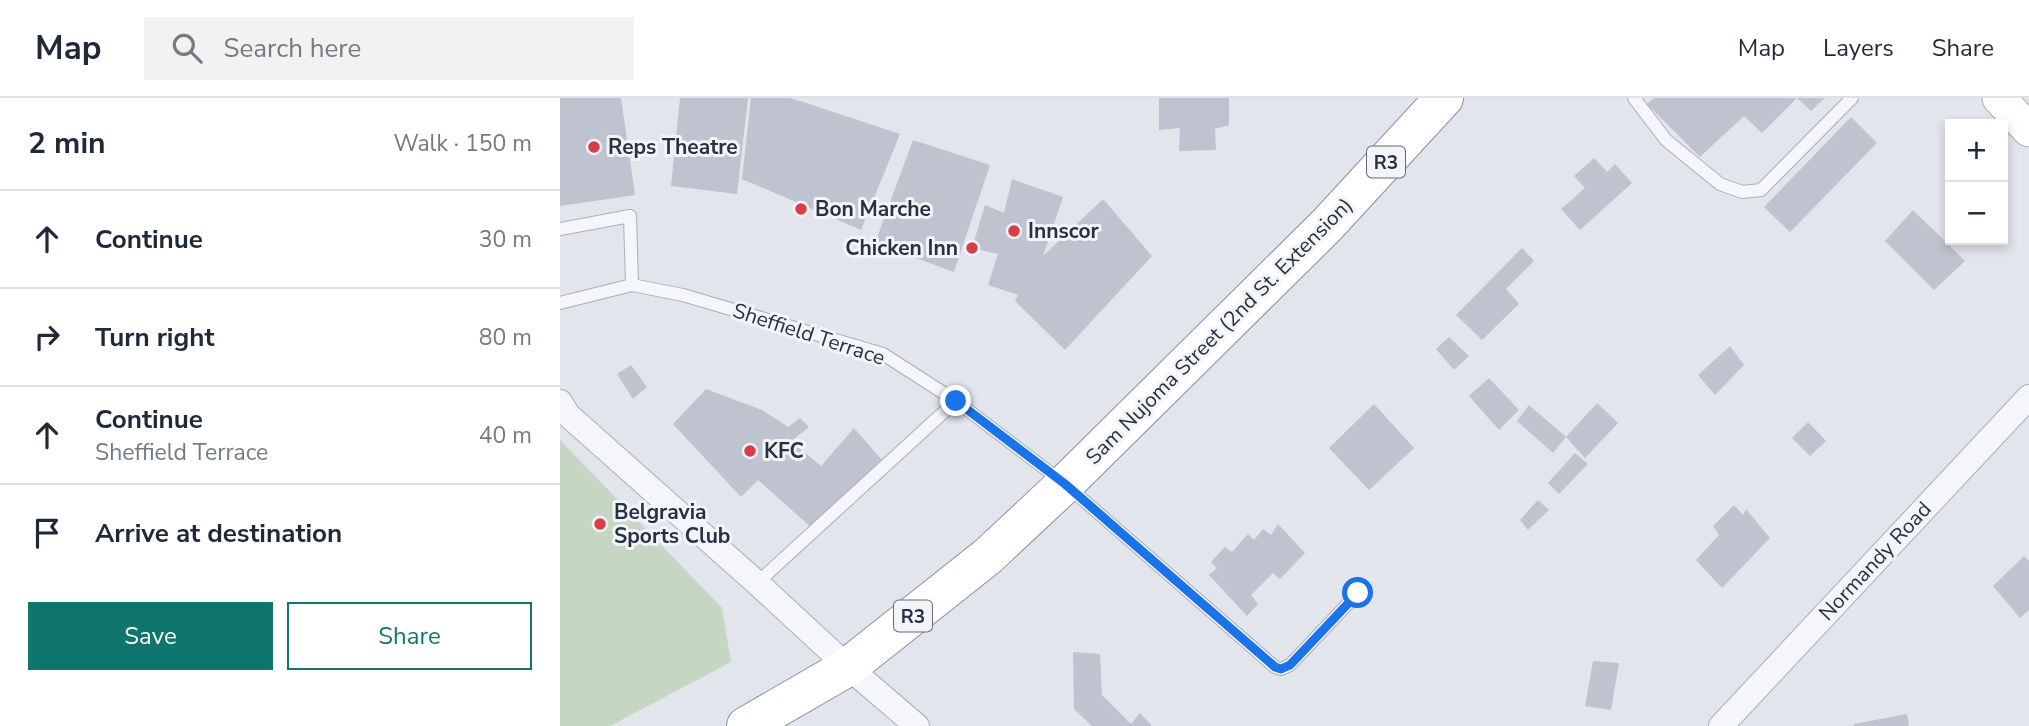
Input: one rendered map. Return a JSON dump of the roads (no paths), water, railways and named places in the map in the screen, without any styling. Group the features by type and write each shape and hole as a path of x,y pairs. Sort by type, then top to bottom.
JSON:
{"highway":[{"name":"Sam Nujoma Street (2nd St. Extension)","path":"746,726 848,667 988,556 1065,484 1327,225 1444,98"}],"main road":[{"path":"1999,98 2029,130"}],"street":[{"name":"Normandy Road","path":"1721,726 2029,397"},
{"path":"560,402 568,415 917,726"}],"lane":[{"path":"1634,98 1666,141 1720,184 1742,192 1761,190 1852,98"},
{"path":"560,229 630,216 632,285"},
{"name":"Sheffield Terrace","path":"560,303 632,285 683,295 883,354 956,401 1065,484 1275,667 1281,669 1290,665 1358,593"},
{"path":"757,583 956,401"}],"place":[{"name":"Reps Theatre","path":"594,147"},
{"name":"Bon Marche","path":"801,209"},
{"name":"Innscor","path":"1014,231"},
{"name":"Chicken Inn","path":"972,248"},
{"name":"KFC","path":"750,451"},
{"name":"Belgravia Sports Club","path":"600,524"}]}
